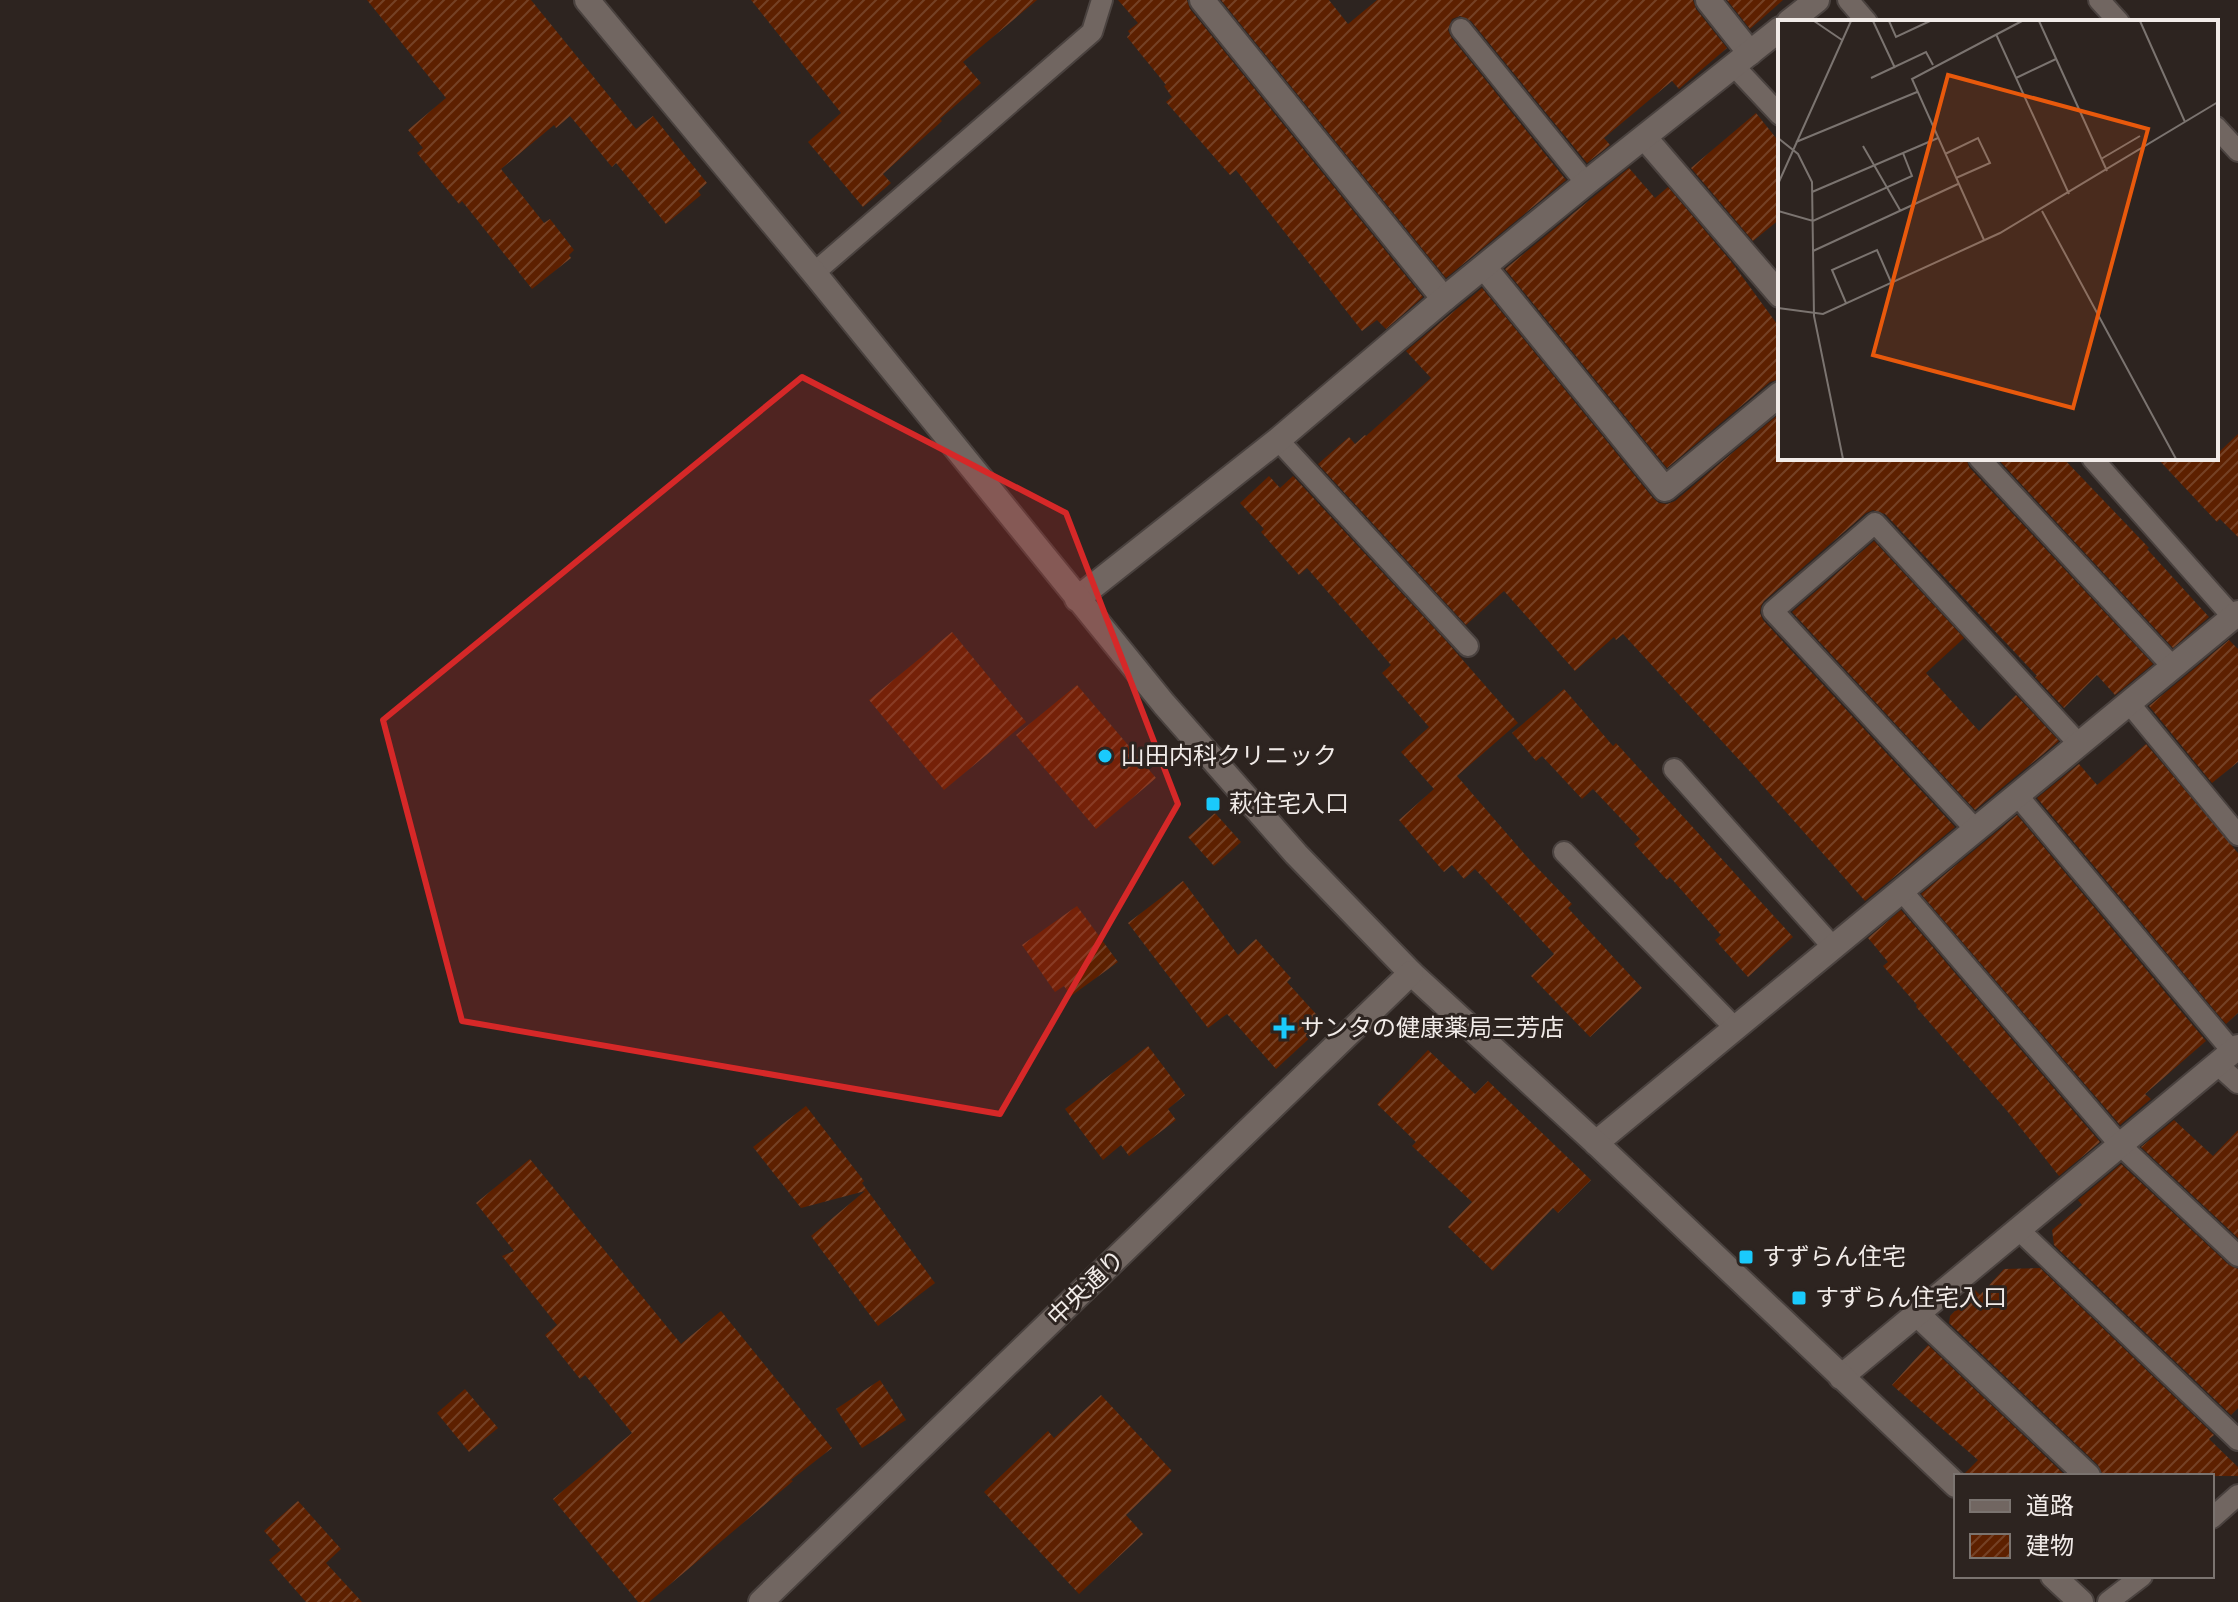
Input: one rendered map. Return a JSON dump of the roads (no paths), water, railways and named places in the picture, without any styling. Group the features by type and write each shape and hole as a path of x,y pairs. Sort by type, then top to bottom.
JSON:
{"street":[{"path":"587,0 814,273 1164,704 1296,854 1411,973 1596,1143 1954,1483"},
{"path":"1202,0 1444,299"},
{"path":"1708,0 1742,60"},
{"path":"1792,20 1817,0"},
{"path":"1077,599 1278,440 1444,299 1778,31"},
{"path":"1645,138 1778,293"},
{"path":"1484,267 1665,489 1778,396"},
{"path":"1596,1143 2236,615"},
{"name":"中央通り","path":"761,1602 1411,973"},
{"path":"1841,1377 2229,1054"},
{"path":"1917,1314 2086,1474"},
{"path":"2055,1578 2081,1602"}],"lane":[{"path":"814,273 1092,32 1102,0"},
{"path":"1848,0 1865,20"},
{"path":"2099,0 2117,20"},
{"path":"1461,29 1586,183"},
{"path":"1742,60 1778,112"},
{"path":"2218,129 2238,151"},
{"path":"1278,440 1468,646"},
{"path":"1981,460 2173,667"},
{"path":"2094,460 2236,615"},
{"path":"1976,830 1773,611 1875,523 2079,744"},
{"path":"2129,703 2238,835"},
{"path":"1674,769 1833,947"},
{"path":"2017,795 2229,1054 2238,1083"},
{"path":"1564,852 1735,1028"},
{"path":"1901,890 2120,1145 2238,1256"},
{"path":"2019,1230 2238,1440"},
{"path":"2214,1516 2238,1495"},
{"path":"2108,1602 2139,1578"}],"place":[{"name":"山田内科クリニック","path":"1105,756"},
{"name":"萩住宅入口","path":"1213,804"},
{"name":"サンタの健康薬局三芳店","path":"1284,1028"},
{"name":"すずらん住宅","path":"1746,1257"},
{"name":"すずらん住宅入口","path":"1799,1298"}]}
